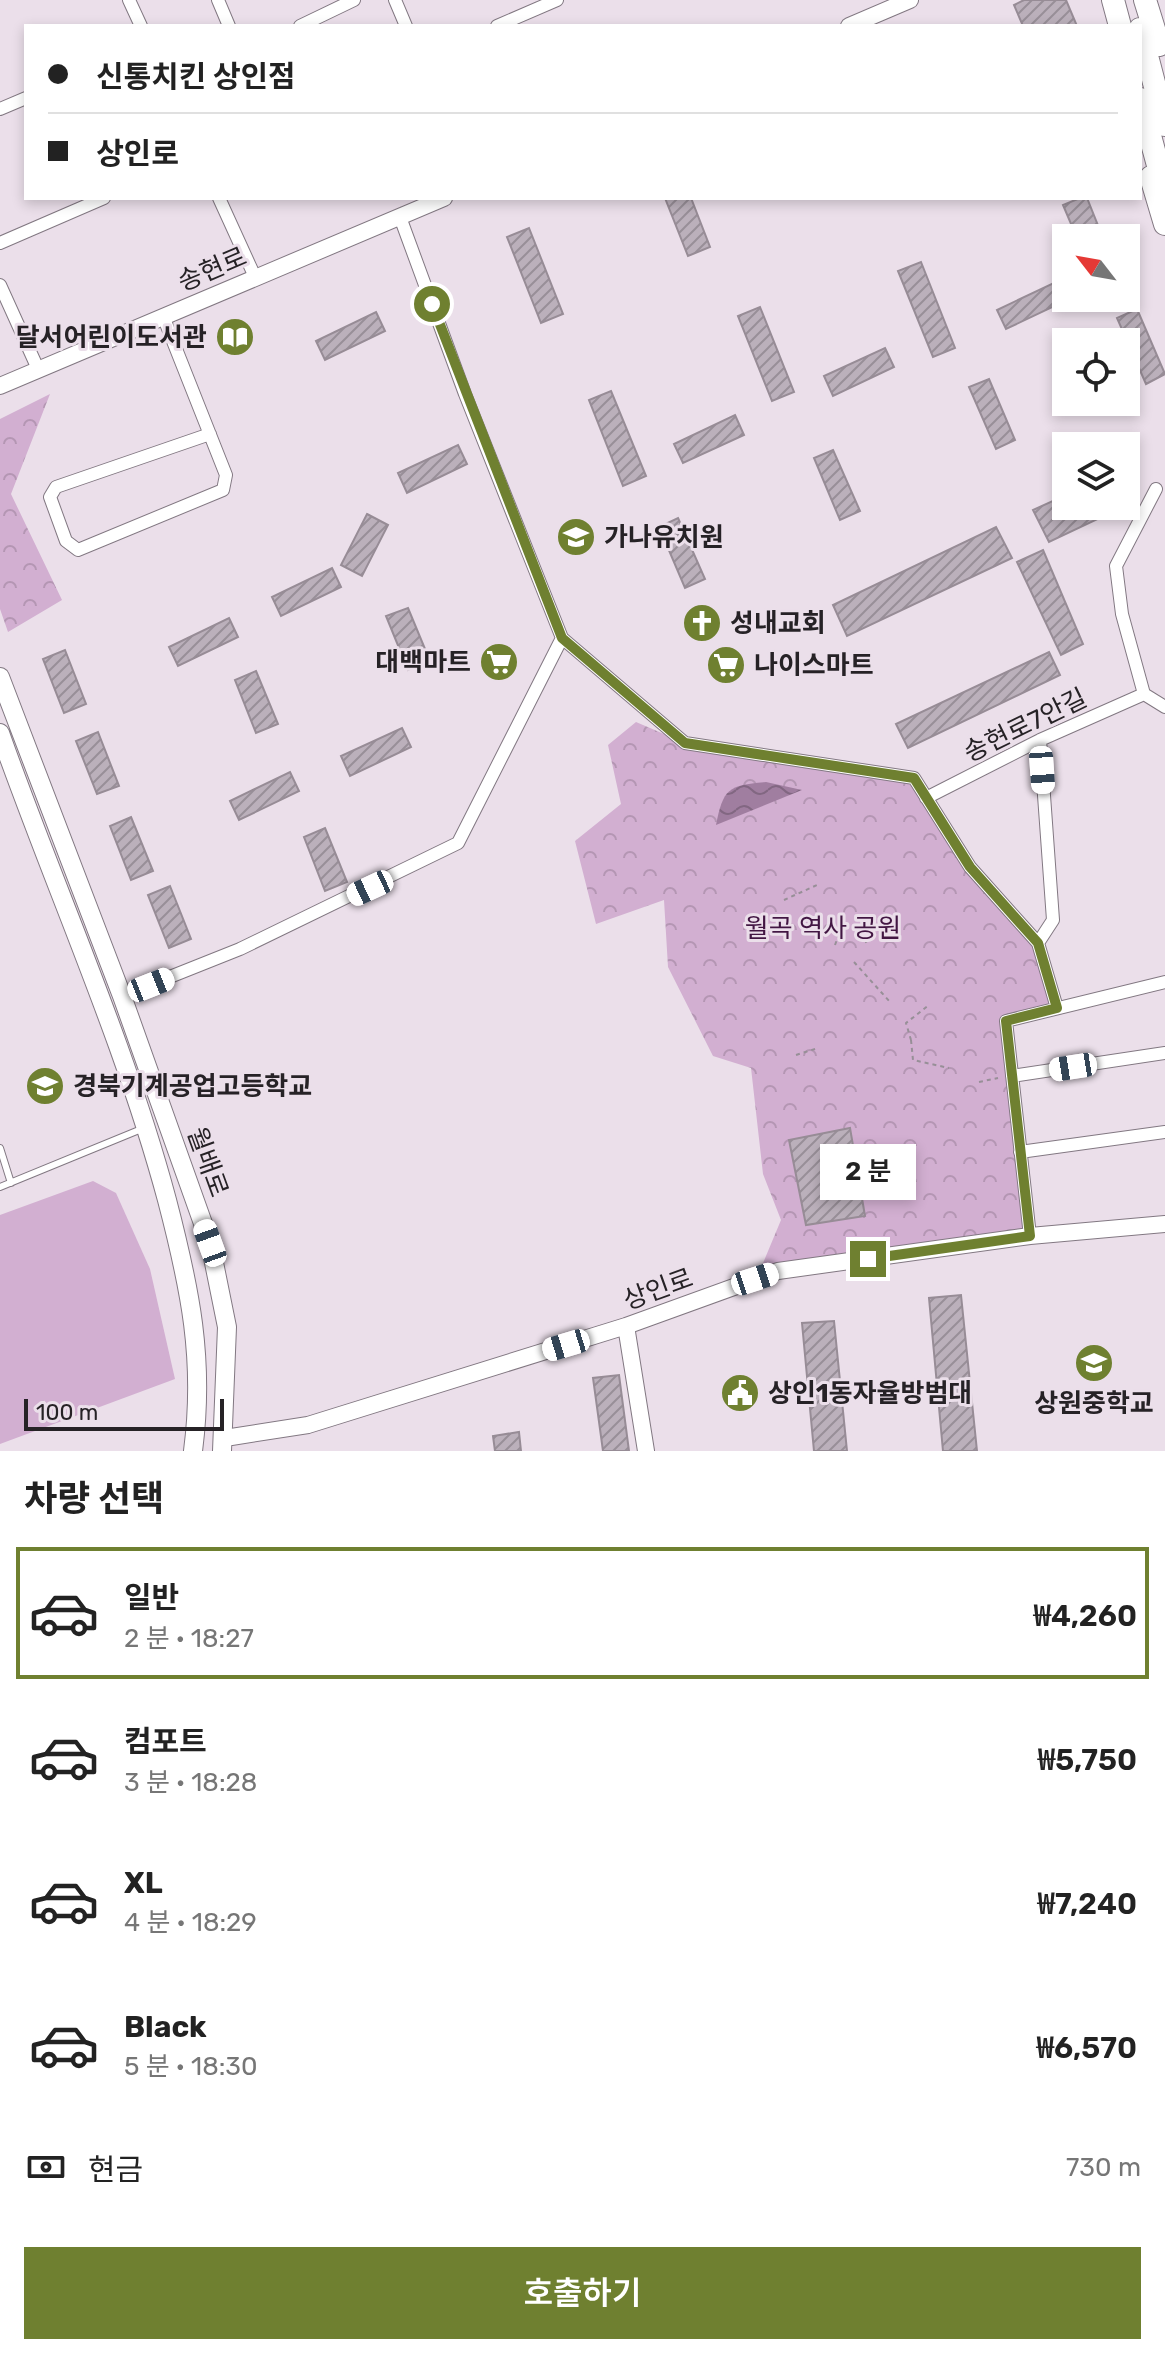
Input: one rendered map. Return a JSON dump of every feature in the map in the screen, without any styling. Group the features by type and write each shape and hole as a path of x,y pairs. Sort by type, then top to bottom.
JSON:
{"highway":[{"path":"1100,0 1106,24"},
{"path":"1113,0 1119,24"},
{"path":"1132,0 1139,24"},
{"path":"1145,0 1165,66"},
{"path":"1142,36 1165,125"},
{"path":"1142,106 1165,191"},
{"path":"1142,149 1165,224"}],"main road":[{"path":"854,24 910,0"},
{"name":"송현로","path":"0,386 439,200"},
{"name":"월배로","path":"0,677 122,996 210,1243 227,1327 224,1444"},
{"name":"월배로","path":"0,733 3,753 148,1127 188,1279 198,1361 193,1451"},
{"name":"상인로","path":"224,1444 308,1425 626,1326 778,1271 1030,1236 1165,1224"},
{"path":"626,1326 646,1451"}],"street":[{"path":"129,0 140,24"},
{"path":"218,0 228,24"},
{"path":"304,24 354,0"},
{"path":"395,0 405,24"},
{"path":"502,24 557,0"},
{"path":"0,109 24,99"},
{"path":"0,243 99,200"},
{"path":"220,200 255,277"},
{"path":"400,217 464,392 562,638 685,743 914,778 970,867 1038,943 1057,1008"},
{"path":"0,285 38,369"},
{"path":"163,316 210,434 226,475 223,490 78,550 71,549 50,497 56,487 210,434"},
{"path":"1156,489 1116,566 1122,614 1144,694 1165,707"},
{"path":"122,996 240,949 458,843 562,638"},
{"name":"송현로7안길","path":"926,798 1040,740 1144,694"},
{"path":"1038,943 1053,920 1040,740"},
{"path":"1030,1236 1006,1021 1165,982"},
{"path":"1012,1076 1165,1053"},
{"path":"1020,1152 1165,1132"}],"lane":[{"path":"0,1187 148,1127"},
{"path":"0,1148 11,1183"}],"path":[{"path":"784,900 817,885"},
{"path":"835,945 843,923"},
{"path":"861,932 868,946"},
{"path":"854,962 890,1002"},
{"path":"929,1005 906,1023 913,1060 949,1068"},
{"path":"796,1055 818,1048"},
{"path":"979,1082 1012,1076"}],"green space":[{"path":"50,394 11,494 62,600 8,632 0,609 0,419"},
{"name":"월곡 역사 공원","path":"636,722 685,743 914,778 970,867 1038,943 1057,1008 1006,1021 1030,1236 761,1268 781,1220 763,1174 751,1068 713,1056 668,967 664,900 596,924 575,841 621,804 608,745"},
{"path":"93,1181 116,1193 150,1269 175,1379 0,1444 0,1215"}],"water":[{"path":"766,782 802,790 716,825 722,803 730,791 744,785"}],"building":[{"path":"1024,0 1066,0 1076,24 1022,24 1014,5"},
{"path":"666,200 692,200 710,247 688,256"},
{"path":"1075,200 1088,200 1097,224 1071,224 1063,205"},
{"path":"529,228 563,314 541,323 507,237"},
{"path":"921,262 955,348 933,357 898,271"},
{"path":"1052,284 1052,307 1006,329 997,310"},
{"path":"760,307 794,392 772,401 738,316"},
{"path":"376,312 385,331 325,360 316,341"},
{"path":"1138,312 1165,374 1146,384 1140,370 1140,328 1121,328 1117,318"},
{"path":"885,348 894,367 833,396 824,376"},
{"path":"989,379 1015,440 996,449 969,387"},
{"path":"611,391 646,476 623,486 589,400"},
{"path":"735,415 744,435 683,463 674,444"},
{"path":"458,445 467,464 407,493 398,473"},
{"path":"833,450 860,511 840,520 814,458"},
{"path":"1052,501 1052,520 1095,520 1049,542 1033,510"},
{"path":"367,514 388,525 362,576 341,565"},
{"path":"678,518 705,579 685,588 659,527"},
{"path":"996,527 1012,558 847,636 833,605"},
{"path":"1043,550 1083,644 1061,655 1017,562"},
{"path":"332,568 341,587 281,616 272,597"},
{"path":"408,608 430,661 408,670 386,616"},
{"path":"229,618 238,637 178,666 169,647"},
{"path":"65,650 86,704 64,713 43,659"},
{"path":"1049,652 1060,675 908,748 896,724"},
{"path":"256,671 278,724 256,733 235,680"},
{"path":"402,728 411,747 350,776 341,756"},
{"path":"98,732 119,786 97,794 76,741"},
{"path":"290,772 299,791 239,820 230,801"},
{"path":"131,817 153,871 131,880 110,826"},
{"path":"325,828 347,882 325,891 304,837"},
{"path":"170,886 191,939 169,948 148,895"},
{"path":"850,1128 865,1216 806,1225 789,1140"},
{"path":"961,1295 977,1451 943,1451 929,1298"},
{"path":"834,1321 847,1451 814,1451 802,1323"},
{"path":"619,1375 629,1451 603,1451 593,1378"},
{"path":"519,1432 521,1451 495,1451 493,1436"}],"place":[{"name":"달서어린이도서관","path":"235,337"},
{"name":"가나유치원","path":"576,537"},
{"name":"성내교회","path":"702,623"},
{"name":"대백마트","path":"499,662"},
{"name":"나이스마트","path":"726,665"},
{"name":"경북기계공업고등학교","path":"45,1086"},
{"name":"상원중학교","path":"1094,1363"},
{"name":"상인1동자율방범대","path":"740,1393"}],"route":[{"path":"432,304 562,638 685,743 914,778 970,867 1038,943 1057,1008 1006,1021 1030,1236 868,1259"}]}
